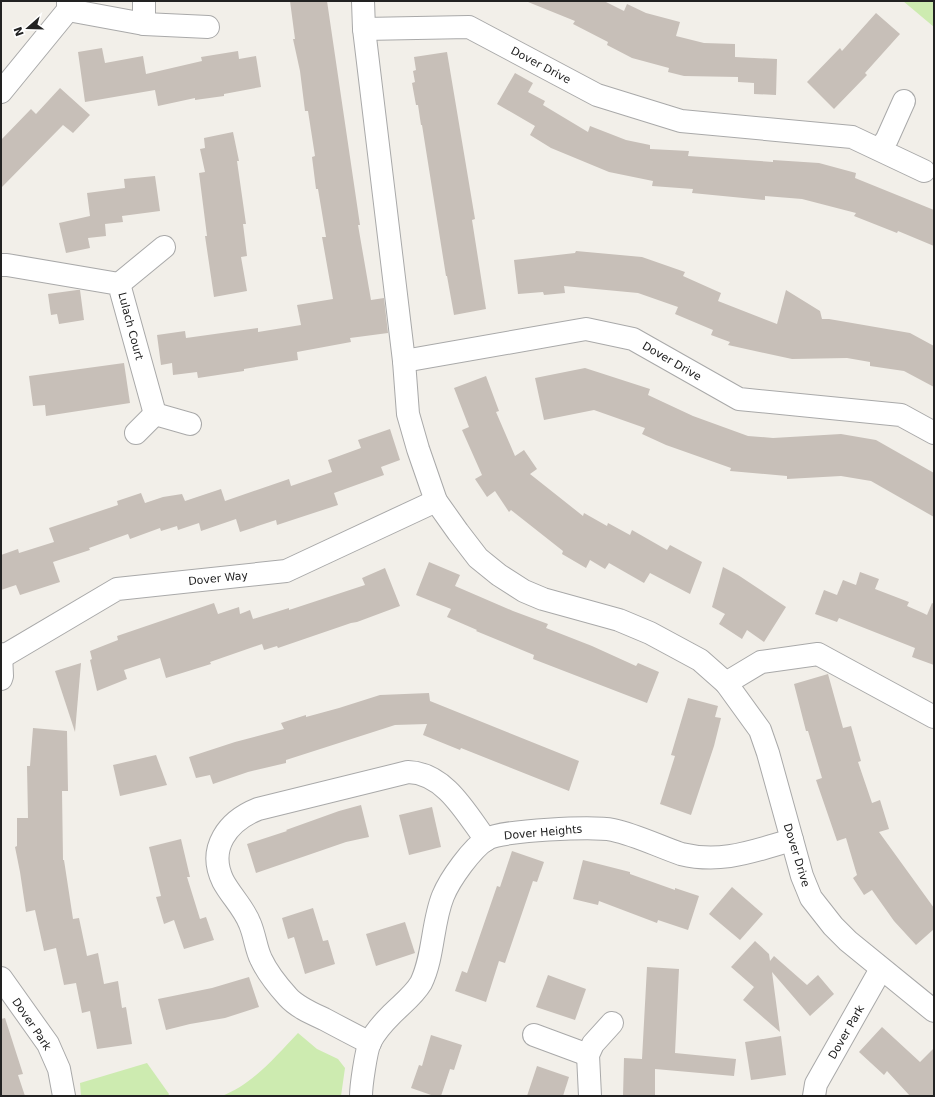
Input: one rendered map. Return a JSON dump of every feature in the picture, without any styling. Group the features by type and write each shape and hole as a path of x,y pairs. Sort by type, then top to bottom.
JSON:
{"street":[{"path":"144,1 144,24"},
{"name":"Dover Drive","path":"363,1 364,29 404,361 408,414 418,449 436,500 478,558 499,575 524,591 543,599 619,620 650,633 700,660 726,683 760,730 802,876 811,898 833,926 882,969 934,1011"},
{"path":"1,92 68,6 144,24 208,27"},
{"name":"Dover Drive","path":"364,29 470,27 597,94 681,121 852,137 924,171"},
{"path":"880,149 887,139 904,101"},
{"path":"120,284 164,247"},
{"name":"Lulach Court","path":"1,265 120,284 155,414"},
{"name":"Dover Drive","path":"404,361 586,329 633,339 739,399 900,414 934,433"},
{"path":"136,433 155,414 190,424"},
{"name":"Dover Way","path":"1,679 2,655 117,589 286,571 436,500"},
{"path":"726,683 761,662 818,654 934,717"},
{"path":"370,1043 305,1010 288,997 277,984 261,959 250,924 242,908 223,880 218,867 220,841 235,822 246,814 258,809 408,772 428,776 436,781 446,790 486,840"},
{"name":"Dover Heights","path":"361,1096 370,1043 379,1027 409,998 420,985 426,973 440,906 450,881 475,850 486,840 493,836 541,830 586,828 611,829 623,832 681,854 723,858 741,855 792,840"},
{"name":"Dover Park","path":"814,1096 816,1084 882,969"},
{"name":"Dover Park","path":"1,978 48,1044 59,1069 64,1096"},
{"path":"590,1096 588,1055 593,1044 612,1023"},
{"path":"534,1035 588,1055"}],"green space":[{"path":"903,1 934,1 934,27"},
{"path":"298,1033 317,1049 338,1059 345,1068 341,1096 222,1096 233,1091 254,1077"},
{"path":"147,1063 169,1094 168,1096 81,1096 80,1083"}],"building":[{"path":"290,1 327,1 360,225 358,225 371,300 384,298 388,333 350,338 351,342 297,352 298,360 244,369 244,371 198,378 197,372 173,375 172,363 161,365 157,335 185,331 186,338 258,328 258,332 301,325 297,305 333,299 322,237 326,237 318,189 316,189 312,157 315,156 308,111 305,111 300,71 293,39 295,39"},
{"path":"604,1 624,11 627,4 646,13 680,22 676,36 704,43 735,44 735,57 777,59 776,95 754,94 754,83 738,82 738,77 684,76 668,72 669,68 632,58 607,45 608,42 573,24 575,21 528,2"},
{"path":"876,13 900,34 865,73 867,75 834,109 807,82 840,48 842,51"},
{"path":"102,48 105,63 143,56 146,74 202,61 201,57 238,51 239,59 256,56 261,87 224,94 224,96 195,100 195,98 158,106 155,90 85,102 78,52"},
{"path":"447,52 475,219 472,220 486,309 454,315 446,276 422,125 418,105 416,105 412,83 415,82 413,71 416,70 414,57"},
{"path":"515,73 533,83 528,92 545,101 543,105 588,132 590,126 626,140 650,145 650,149 689,151 688,156 773,162 773,160 819,163 856,173 855,178 934,210 934,246 898,231 897,233 854,216 856,213 802,199 765,196 765,200 692,193 693,189 652,186 653,181 609,172 551,148 530,135 535,126 497,104"},
{"path":"60,88 90,115 73,133 63,125 1,188 1,140 31,109 36,114"},
{"path":"233,132 239,161 237,161 246,224 243,224 247,256 241,257 247,291 214,297 205,236 207,236 199,173 205,172 200,149 205,148 204,138"},
{"path":"155,176 160,211 122,216 123,222 105,224 106,236 88,238 90,248 66,253 59,223 90,216 87,193 125,188 124,179"},
{"path":"576,251 642,257 685,272 683,276 721,293 718,301 777,324 786,290 820,311 822,319 910,333 934,346 934,387 904,371 870,366 870,362 847,358 792,359 728,345 730,342 711,335 713,330 675,314 678,307 638,293 564,286 565,293 544,295 543,292 518,294 514,260 575,253"},
{"path":"80,290 84,320 59,324 57,314 51,315 48,294"},
{"path":"124,363 130,403 46,416 45,405 33,406 29,376"},
{"path":"585,368 650,389 648,395 693,416 748,436 773,438 841,434 876,440 934,473 934,517 871,481 841,476 787,479 787,476 730,471 731,468 666,445 642,434 645,428 594,410 544,420 535,378"},
{"path":"486,376 499,411 496,412 515,456 524,450 537,469 530,474 583,516 584,513 607,526 608,523 630,535 632,530 667,550 670,545 702,562 690,594 650,573 644,583 609,563 605,569 590,560 586,568 562,554 563,551 511,510 509,512 495,491 487,497 475,479 482,475 462,430 469,427 454,388"},
{"path":"390,429 400,460 381,467 384,475 334,493 338,505 277,525 276,520 240,532 236,519 201,531 199,523 178,530 177,526 161,531 160,528 130,539 128,534 89,548 90,550 53,562 60,582 20,595 16,585 1,590 1,555 18,549 19,553 54,542 49,528 118,505 117,501 141,493 145,503 163,497 182,494 185,501 221,489 225,501 289,479 291,486 332,472 328,460 361,448 358,440"},
{"path":"429,562 460,575 455,586 513,611 548,624 546,628 592,646 636,666 638,663 659,672 647,703 533,659 534,655 476,631 477,630 447,617 451,609 416,595"},
{"path":"723,567 738,575 786,607 764,642 747,630 742,639 719,624 725,614 712,607"},
{"path":"385,568 400,606 278,648 277,646 264,650 262,644 210,662 211,664 166,678 160,658 124,670 127,679 97,691 90,660 92,659 90,651 118,640 117,636 214,603 218,614 239,607 240,614 250,610 253,619 289,608 289,610 365,585 362,578"},
{"path":"860,572 879,579 875,589 909,602 907,606 927,615 932,603 934,604 934,665 912,657 915,648 839,618 837,622 815,614 824,590 837,595 843,580 856,585"},
{"path":"81,663 75,732 55,671"},
{"path":"828,674 843,728 851,726 861,761 858,762 872,803 880,800 889,829 879,832 934,908 934,929 916,945 894,921 872,890 864,895 853,878 857,875 846,838 837,841 816,780 822,778 808,731 806,731 794,684"},
{"path":"429,693 430,701 579,761 569,791 461,748 460,750 423,735 427,724 395,725 286,760 286,763 248,772 213,784 210,775 196,778 189,757 235,742 284,729 281,723 306,715 306,717 339,708 380,695"},
{"path":"688,698 718,706 715,717 721,718 714,746 691,815 660,804 675,756 671,755"},
{"path":"33,728 67,731 68,791 62,791 63,860 73,919 79,918 87,956 98,953 104,984 118,981 122,1008 126,1007 132,1044 97,1049 90,1011 82,1013 76,983 64,985 56,948 44,951 35,910 26,912 15,847 17,846 17,818 28,818 27,766 30,766"},
{"path":"156,755 167,785 120,796 113,765"},
{"path":"361,805 369,837 346,842 256,873 247,844 287,831 286,830 339,811"},
{"path":"432,807 441,847 409,855 399,815"},
{"path":"181,839 190,877 187,877 200,919 206,917 214,940 184,949 174,920 164,924 156,897 161,896 149,847"},
{"path":"512,851 544,862 537,882 533,881 505,963 499,961 486,1002 455,991 462,971 467,973 497,886 500,887"},
{"path":"583,860 630,872 630,874 675,890 675,888 699,896 688,930 658,920 657,923 599,901 598,905 573,899"},
{"path":"732,887 763,914 740,940 709,914"},
{"path":"313,908 323,941 328,940 335,964 305,974 294,937 288,939 282,918"},
{"path":"405,922 415,953 376,966 366,934"},
{"path":"755,941 769,954 770,961 774,956 807,985 818,975 834,994 810,1016 772,972 780,1032 743,1000 754,987 731,967"},
{"path":"647,967 679,969 675,1053 736,1059 734,1076 655,1069 655,1096 623,1096 624,1058 642,1059"},
{"path":"548,975 586,989 575,1020 536,1007"},
{"path":"249,977 259,1007 225,1018 166,1030 158,999 212,988"},
{"path":"5,1018 23,1074 18,1075 25,1096 1,1096 1,1019"},
{"path":"882,1027 920,1062 934,1048 934,1096 910,1096 887,1071 884,1075 859,1052"},
{"path":"431,1035 462,1045 454,1070 450,1069 441,1096 434,1096 411,1088 419,1065 422,1066"},
{"path":"781,1036 786,1075 751,1080 745,1042"},
{"path":"537,1066 569,1077 563,1096 527,1096"}]}
